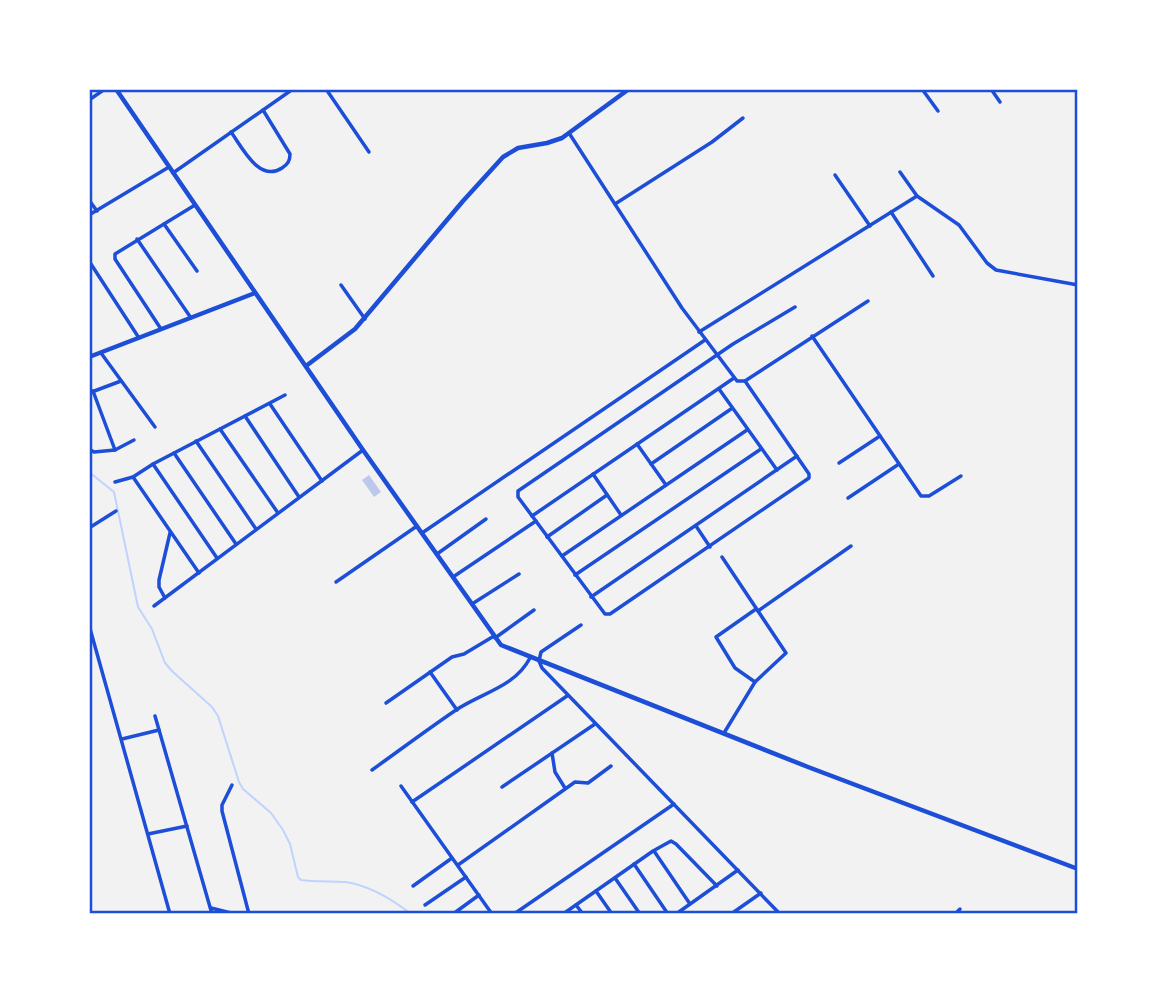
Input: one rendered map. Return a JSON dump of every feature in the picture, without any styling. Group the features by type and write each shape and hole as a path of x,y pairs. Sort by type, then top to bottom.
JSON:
{"main road":[{"path":"116,89 363,450 505,648 1078,869"},
{"path":"306,366 339,343 365,319 471,191 503,157 518,148 554,141 569,133 629,89"},
{"path":"89,357 256,293"}],"street":[{"path":"89,100 105,89"},
{"path":"173,173 293,89"},
{"path":"326,89 369,152"},
{"path":"922,89 938,111"},
{"path":"991,89 1000,102"},
{"path":"231,132 260,168 271,172 284,166 291,158 290,154 262,110"},
{"path":"615,204 712,142 743,118"},
{"path":"569,133 699,332 739,383 868,301"},
{"path":"89,215 169,167"},
{"path":"900,172 917,196 959,225 987,263 996,270 1078,285"},
{"path":"835,175 870,226"},
{"path":"699,332 917,196"},
{"path":"89,200 97,211"},
{"path":"161,329 114,256 118,250 195,205"},
{"path":"891,212 933,276"},
{"path":"163,224 197,271"},
{"path":"137,239 191,318"},
{"path":"89,261 139,338"},
{"path":"341,285 365,319"},
{"path":"745,381 809,478 608,615 603,613 518,497 519,490 717,355 795,307"},
{"path":"812,336 923,497 961,476"},
{"path":"422,533 705,340"},
{"path":"101,353 155,427"},
{"path":"532,516 734,378"},
{"path":"115,450 91,392 121,381"},
{"path":"718,389 777,470"},
{"path":"116,482 133,477 285,395"},
{"path":"269,403 322,481"},
{"path":"651,464 732,409"},
{"path":"245,416 299,497"},
{"path":"220,429 278,513"},
{"path":"562,556 747,430"},
{"path":"839,463 880,436"},
{"path":"89,449 94,452 115,450 135,440"},
{"path":"196,442 256,529"},
{"path":"637,444 666,485"},
{"path":"575,575 761,449"},
{"path":"154,606 363,450"},
{"path":"174,453 236,544"},
{"path":"591,597 797,456"},
{"path":"153,464 217,558"},
{"path":"848,498 899,464"},
{"path":"593,474 621,515"},
{"path":"133,477 199,573"},
{"path":"547,537 607,495"},
{"path":"89,528 116,511"},
{"path":"437,554 486,519"},
{"path":"453,576 536,521"},
{"path":"336,582 417,526"},
{"path":"695,526 710,547"},
{"path":"165,598 159,587 159,580 170,532"},
{"path":"755,682 736,668 716,637 851,546"},
{"path":"722,557 786,653 755,682 724,733"},
{"path":"472,604 519,574"},
{"path":"386,703 452,657 495,637 534,610"},
{"path":"89,625 170,914"},
{"path":"581,625 543,650 539,661 545,672 780,914"},
{"path":"372,770 457,709 507,683 530,658"},
{"path":"430,672 457,709"},
{"path":"412,802 567,696"},
{"path":"155,716 212,914"},
{"path":"502,787 595,724"},
{"path":"122,739 159,730"},
{"path":"552,753 555,772 565,788"},
{"path":"458,865 565,788 575,782 588,783 611,766"},
{"path":"232,785 222,805 222,811 249,914"},
{"path":"401,786 492,914"},
{"path":"514,914 674,804"},
{"path":"148,834 187,826"},
{"path":"563,914 668,842 673,842 717,886"},
{"path":"653,851 690,904"},
{"path":"413,886 452,858"},
{"path":"634,864 668,914"},
{"path":"676,914 738,870"},
{"path":"425,905 466,877"},
{"path":"615,878 640,914"},
{"path":"596,891 612,914"},
{"path":"731,914 761,893"},
{"path":"453,914 479,895"},
{"path":"576,905 583,914"},
{"path":"211,908 235,914"},
{"path":"955,914 960,909"}],"building":[{"path":"369,475 381,492 374,497 362,480"}],"waterway":[{"path":"89,472 114,492 138,607 152,629 165,663 212,707 218,716 239,782 243,789 271,813 283,830 290,844 298,877 301,880 345,882 362,886 411,914"}]}
